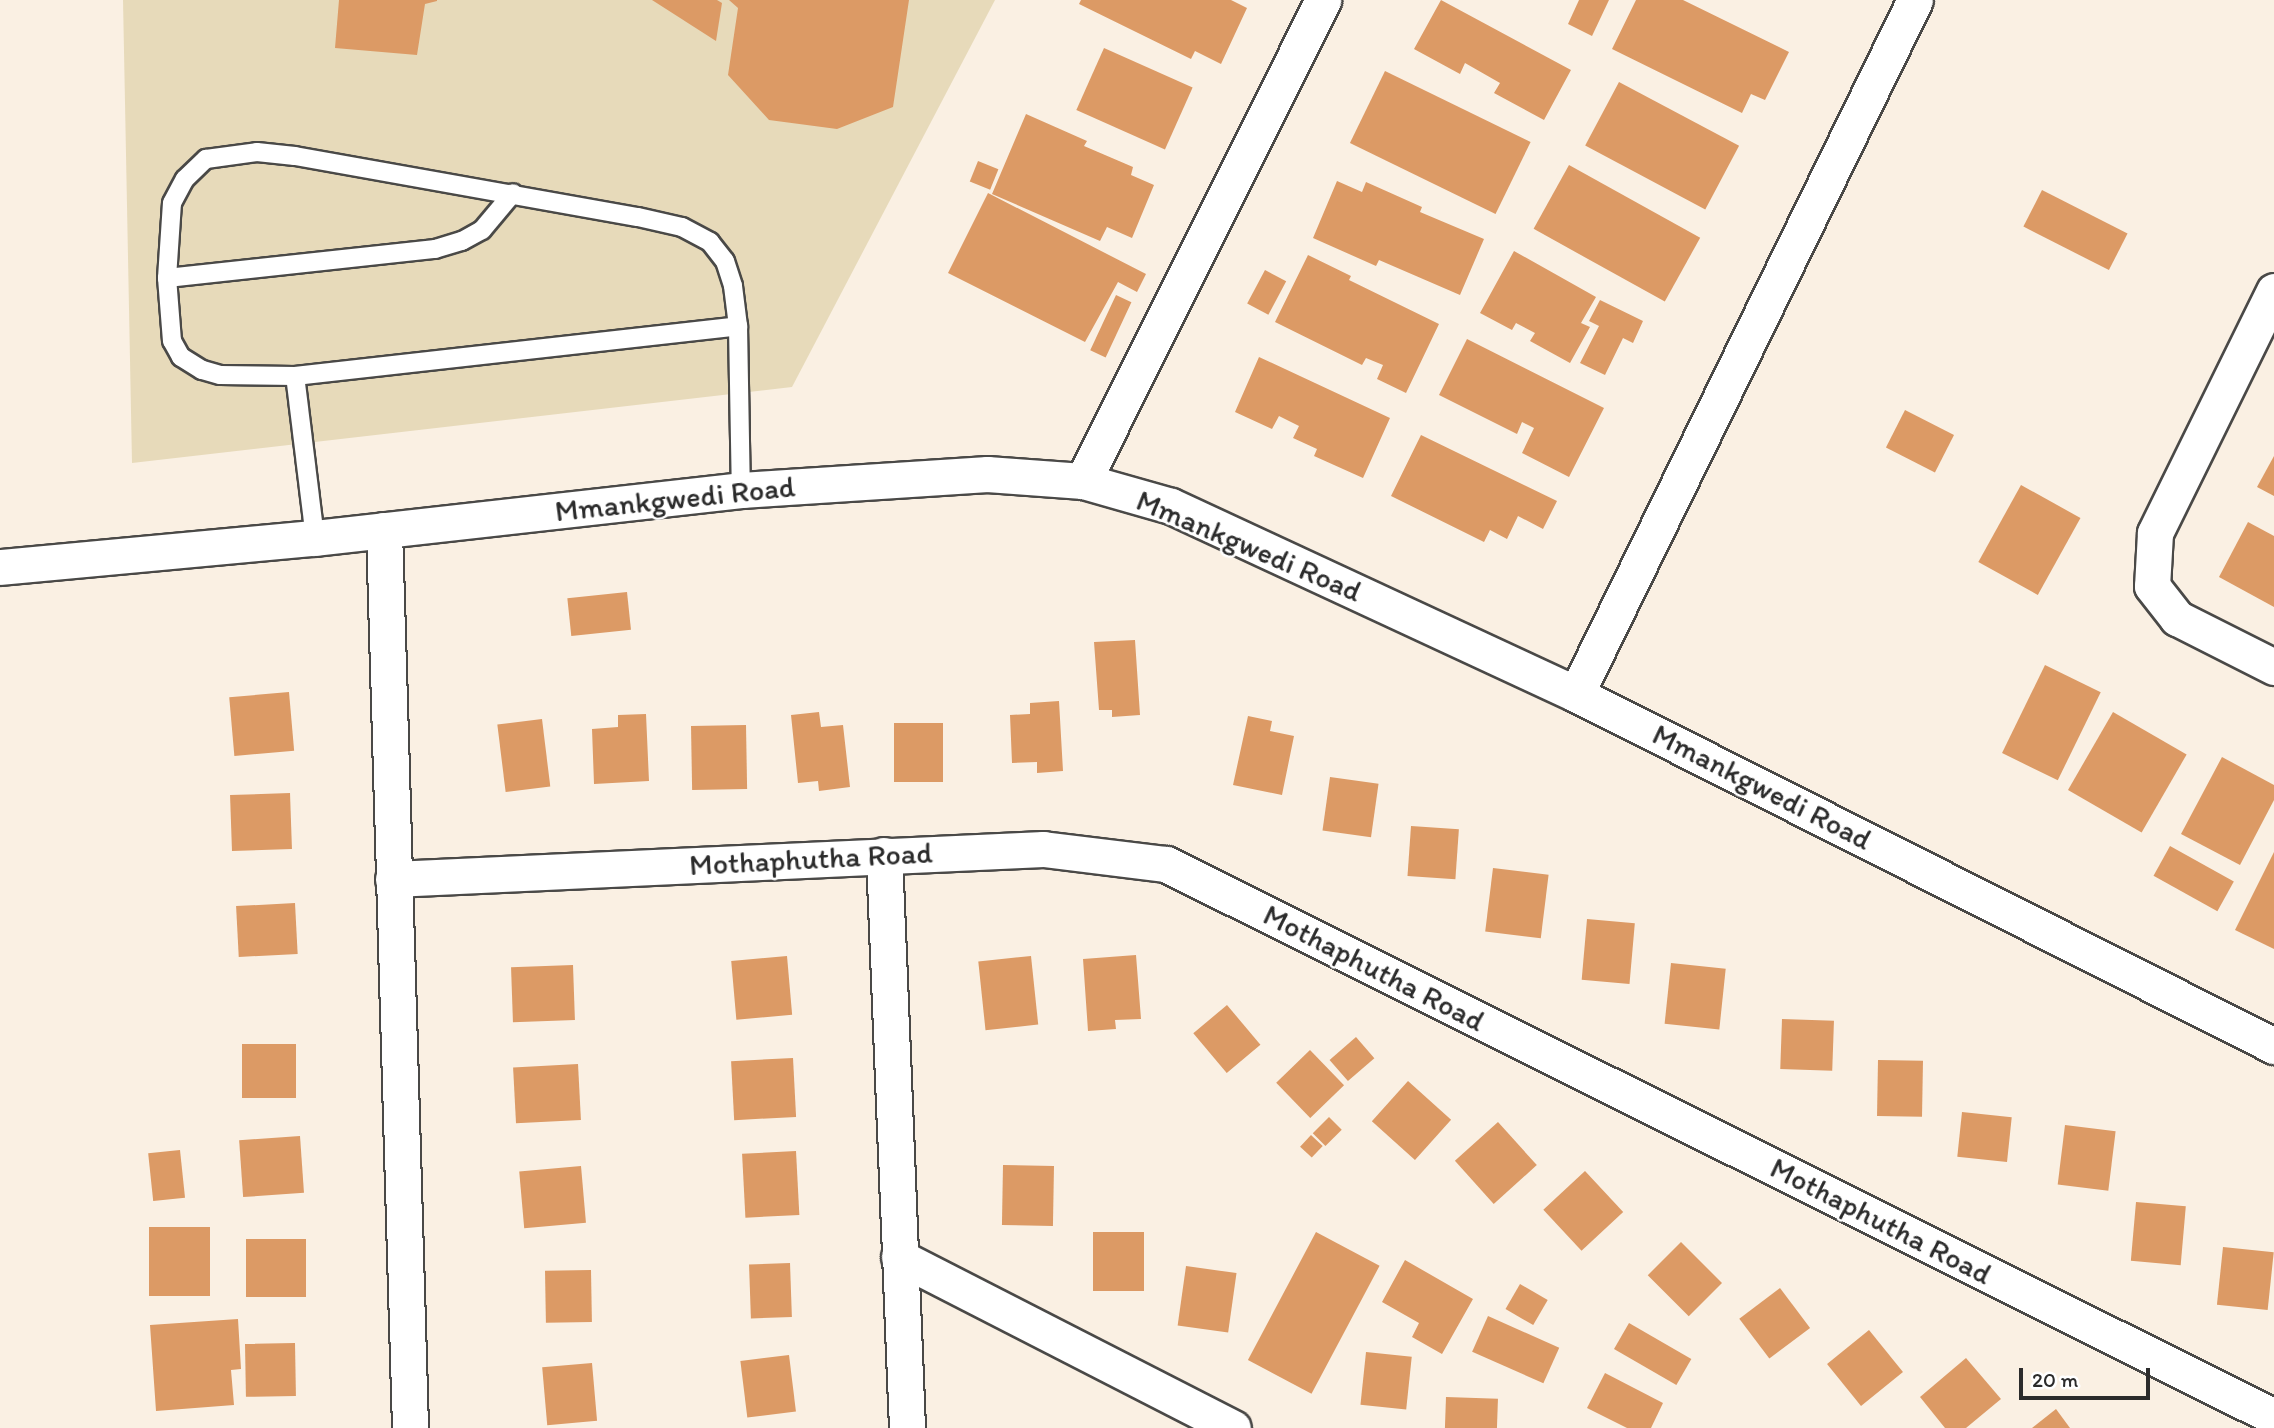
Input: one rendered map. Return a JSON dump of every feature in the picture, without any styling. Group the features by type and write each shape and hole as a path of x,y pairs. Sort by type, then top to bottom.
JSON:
{"street":[{"path":"1083,481 1323,0"},
{"path":"1576,694 1915,0"},
{"path":"2274,291 2155,533 2152,586 2177,618 2274,667"},
{"name":"Mmankgwedi Road","path":"0,566 315,538 741,490 987,474 1083,481 1171,506 1576,694 2274,1046"},
{"path":"384,530 410,1428"},
{"name":"Mothaphutha Road","path":"393,879 1043,849 1166,864 2274,1417"},
{"path":"884,855 906,1428"},
{"path":"899,1257 1233,1428"}],"lane":[{"path":"737,326 295,376 220,375 202,370 181,357 172,341 167,278 172,203 185,178 206,159 257,152 513,193 682,227 710,242 725,261 733,286 737,326 741,490"},
{"path":"167,278 435,249 462,241 482,230 513,193"},
{"path":"295,376 315,538"}],"shaded area":[{"path":"123,0 995,0 792,387 132,463"}],"building":[{"path":"339,0 437,1 425,4 417,55 335,48"},
{"path":"652,0 717,0 722,3 716,41"},
{"path":"729,0 909,0 893,107 837,129 769,120 728,75 738,8"},
{"path":"1081,0 1231,0 1247,8 1221,64 1195,51 1191,59 1079,4"},
{"path":"1441,0 1571,70 1544,120 1494,93 1500,83 1465,63 1460,74 1414,49"},
{"path":"1579,0 1609,0 1592,36 1568,24"},
{"path":"1636,0 1683,0 1789,52 1765,100 1751,94 1742,113 1612,49"},
{"path":"1104,48 1193,87 1165,150 1076,110"},
{"path":"1385,71 1531,142 1496,214 1350,143"},
{"path":"1619,82 1739,146 1705,209 1585,146"},
{"path":"1026,114 1087,141 1084,146 1133,167 1131,175 1154,185 1132,238 1107,227 1100,241 992,194"},
{"path":"978,161 998,169 990,190 970,181"},
{"path":"1569,165 1700,238 1665,302 1534,229"},
{"path":"1337,181 1362,192 1366,182 1422,207 1420,212 1484,239 1460,295 1379,260 1376,266 1313,238"},
{"path":"2042,190 2128,234 2109,270 2023,227"},
{"path":"988,193 1146,274 1137,292 1118,282 1085,342 948,273"},
{"path":"1514,251 1596,297 1581,323 1590,327 1570,363 1530,341 1535,333 1516,323 1512,330 1480,313"},
{"path":"1308,255 1351,276 1349,280 1439,324 1406,393 1377,379 1383,365 1366,358 1362,365 1275,322"},
{"path":"1265,270 1286,281 1268,315 1247,304"},
{"path":"1116,295 1131,302 1106,357 1090,350"},
{"path":"1600,300 1643,321 1633,343 1623,338 1605,375 1580,363 1599,326 1589,321"},
{"path":"1467,339 1604,408 1569,477 1522,453 1534,428 1522,422 1517,434 1439,395"},
{"path":"1259,357 1390,418 1363,478 1314,456 1317,449 1293,438 1299,426 1279,416 1272,429 1235,412"},
{"path":"1905,410 1954,435 1935,472 1886,447"},
{"path":"1421,435 1557,501 1543,529 1518,516 1507,539 1490,530 1484,542 1391,496"},
{"path":"2274,456 2274,496 2257,487"},
{"path":"2021,485 2080,518 2038,595 1978,562"},
{"path":"2248,522 2274,536 2274,607 2219,577"},
{"path":"627,592 631,630 571,636 567,598"},
{"path":"1135,640 1140,715 1112,717 1112,710 1099,710 1094,642"},
{"path":"2045,665 2101,692 2058,780 2002,753"},
{"path":"289,692 294,751 234,756 229,697"},
{"path":"1059,701 1063,771 1037,773 1037,762 1012,763 1010,715 1030,714 1030,703"},
{"path":"819,712 821,727 843,725 850,787 819,791 818,781 798,783 791,715"},
{"path":"2113,712 2187,754 2142,832 2068,790"},
{"path":"646,714 649,781 594,784 592,729 618,727 618,715"},
{"path":"1248,716 1272,721 1270,731 1294,736 1282,795 1233,785"},
{"path":"542,719 550,786 506,792 497,724"},
{"path":"894,723 943,723 943,782 894,782"},
{"path":"746,725 747,789 692,790 691,726"},
{"path":"2222,757 2274,785 2274,800 2240,865 2181,834"},
{"path":"1330,777 1379,784 1371,837 1322,830"},
{"path":"290,793 292,849 232,851 230,795"},
{"path":"1411,826 1459,829 1455,879 1408,876"},
{"path":"2170,846 2234,881 2217,911 2154,876"},
{"path":"2274,852 2274,949 2235,930"},
{"path":"1493,868 1549,875 1541,938 1485,932"},
{"path":"295,903 298,954 239,957 236,906"},
{"path":"1587,919 1635,923 1630,984 1582,980"},
{"path":"1136,955 1141,1019 1115,1020 1116,1029 1088,1031 1083,959"},
{"path":"787,956 792,1015 736,1020 731,961"},
{"path":"1031,956 1038,1025 986,1030 978,962"},
{"path":"1671,963 1726,969 1719,1029 1665,1024"},
{"path":"573,965 575,1020 513,1022 511,967"},
{"path":"1227,1005 1260,1045 1227,1073 1193,1033"},
{"path":"1782,1019 1834,1021 1832,1071 1780,1069"},
{"path":"1356,1037 1374,1058 1348,1081 1330,1060"},
{"path":"242,1044 296,1044 296,1098 242,1098"},
{"path":"1310,1050 1344,1085 1310,1118 1276,1083"},
{"path":"793,1058 796,1117 734,1120 731,1061"},
{"path":"1878,1060 1923,1061 1922,1117 1877,1116"},
{"path":"578,1064 581,1120 516,1123 513,1067"},
{"path":"1408,1081 1451,1120 1415,1160 1372,1121"},
{"path":"1962,1112 2012,1117 2007,1162 1957,1157"},
{"path":"1329,1117 1342,1130 1325,1146 1313,1133"},
{"path":"1498,1122 1537,1165 1494,1204 1455,1161"},
{"path":"2065,1125 2116,1131 2108,1191 2058,1185"},
{"path":"1311,1135 1323,1146 1312,1158 1300,1147"},
{"path":"300,1136 304,1193 243,1197 239,1140"},
{"path":"180,1150 185,1198 153,1201 148,1153"},
{"path":"796,1151 799,1215 745,1218 742,1154"},
{"path":"1003,1165 1054,1166 1053,1226 1002,1225"},
{"path":"581,1166 586,1223 524,1228 519,1171"},
{"path":"1585,1171 1623,1212 1582,1251 1543,1210"},
{"path":"2136,1202 2186,1206 2181,1265 2131,1261"},
{"path":"149,1227 210,1227 210,1296 149,1296"},
{"path":"1093,1232 1144,1232 1144,1291 1093,1291"},
{"path":"1316,1232 1380,1266 1311,1394 1248,1360"},
{"path":"246,1239 306,1239 306,1297 246,1297"},
{"path":"1681,1242 1722,1283 1689,1316 1648,1275"},
{"path":"2223,1247 2274,1252 2268,1310 2217,1305"},
{"path":"1405,1260 1473,1299 1442,1354 1412,1337 1419,1323 1382,1302"},
{"path":"790,1263 792,1317 751,1318 749,1264"},
{"path":"1186,1266 1237,1273 1228,1333 1178,1325"},
{"path":"591,1270 592,1322 546,1323 545,1271"},
{"path":"1520,1284 1548,1300 1533,1325 1506,1309"},
{"path":"1780,1288 1810,1328 1769,1359 1739,1319"},
{"path":"1488,1316 1559,1348 1543,1383 1472,1352"},
{"path":"238,1319 241,1369 231,1370 234,1405 156,1411 150,1325"},
{"path":"1629,1323 1691,1359 1676,1385 1614,1349"},
{"path":"1869,1330 1903,1372 1861,1406 1827,1364"},
{"path":"295,1343 296,1396 246,1397 245,1344"},
{"path":"1366,1352 1412,1357 1406,1410 1360,1405"},
{"path":"789,1355 796,1412 747,1418 740,1361"},
{"path":"1966,1358 2001,1399 1966,1428 1945,1428 1920,1397"},
{"path":"592,1363 597,1421 547,1425 542,1367"},
{"path":"1605,1373 1663,1403 1651,1428 1627,1428 1587,1408"},
{"path":"1446,1397 1498,1399 1497,1428 1445,1428"},
{"path":"2056,1409 2070,1428 2032,1428"}]}
